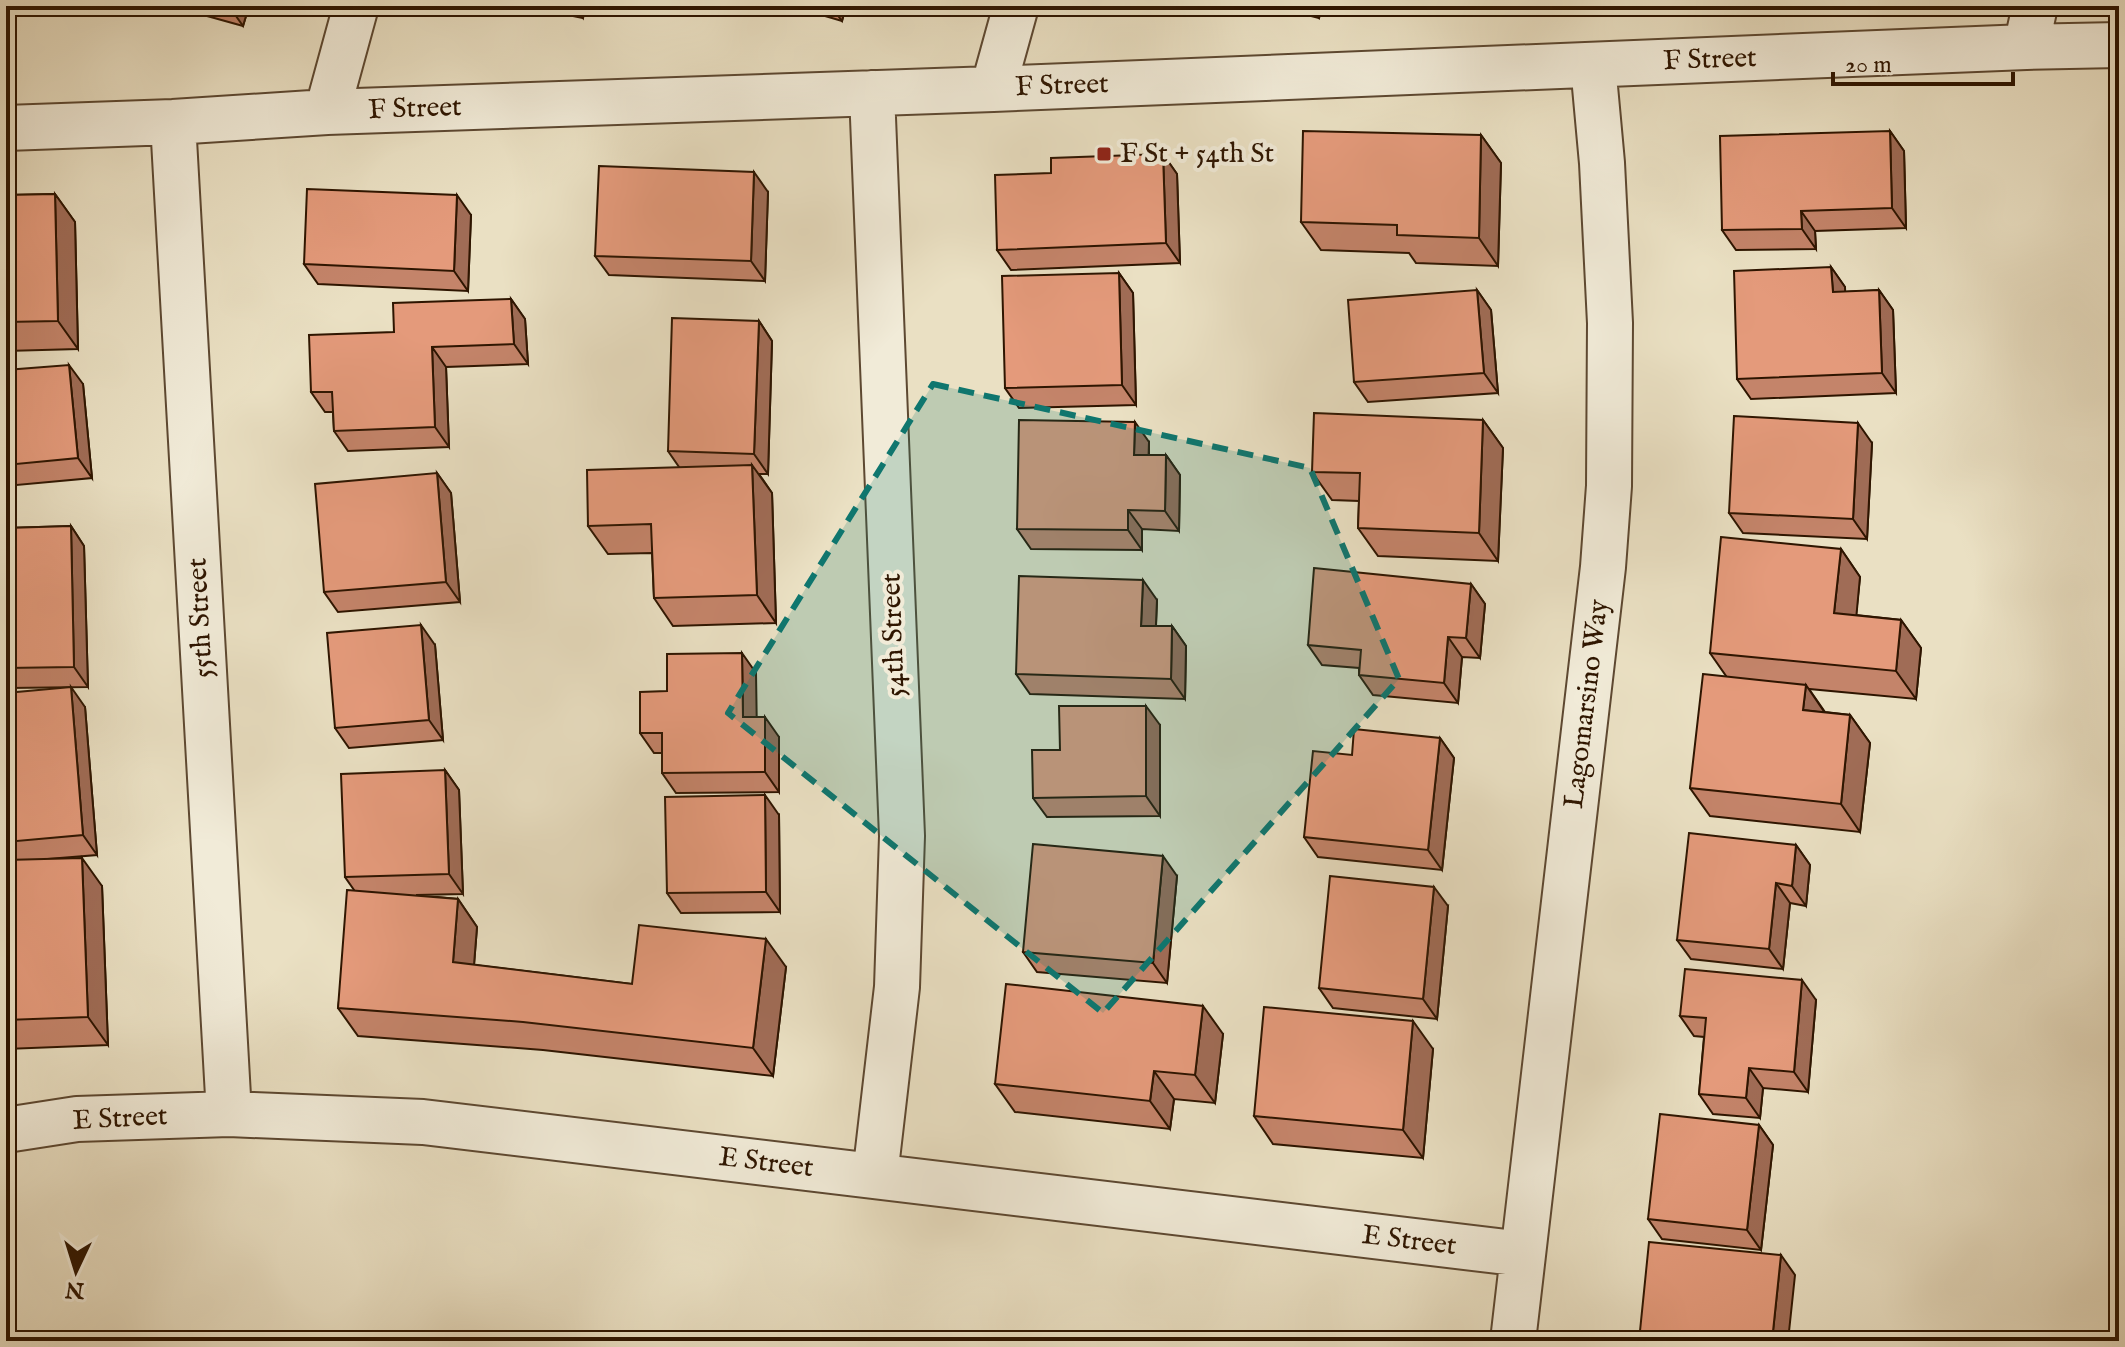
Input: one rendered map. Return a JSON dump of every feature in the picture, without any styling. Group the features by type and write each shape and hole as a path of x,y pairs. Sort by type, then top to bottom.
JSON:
{"street":[{"path":"327,112 356,6"},
{"path":"993,89 1016,6"},
{"name":"F Street","path":"6,128 327,112 1593,65 2030,26 2119,45"},
{"name":"Lagomarsino Way","path":"1513,1341 1603,567 1609,486 1610,323 1602,163 1593,65"},
{"name":"54th Street","path":"872,93 902,836 897,987 875,1176"},
{"name":"55th Street","path":"173,122 229,1114"},
{"name":"E Street","path":"6,1130 77,1119 229,1114 423,1122 1523,1254"}],"highlighted area":[{"path":"933,384 1310,468 1399,679 1103,1013 728,713"}],"building":[{"path":"1303,131 1481,135 1479,238 1397,235 1397,225 1301,222"},
{"path":"1890,131 1892,208 1801,211 1802,229 1722,230 1720,136"},
{"path":"1163,154 1166,243 997,250 995,175 1051,173 1051,158"},
{"path":"599,166 754,172 751,261 595,256"},
{"path":"307,189 457,195 454,271 304,264"},
{"path":"55,194 58,321 6,322 6,195"},
{"path":"1831,267 1833,292 1879,290 1882,373 1737,379 1734,271"},
{"path":"1119,273 1122,385 1005,388 1002,276"},
{"path":"1477,290 1484,373 1354,382 1348,300"},
{"path":"511,299 514,344 432,347 435,427 334,431 332,392 311,392 309,335 394,332 393,303"},
{"path":"672,318 759,321 754,454 668,451"},
{"path":"69,365 78,458 6,465 6,370"},
{"path":"1314,413 1483,420 1479,533 1358,528 1360,473 1312,472"},
{"path":"1734,416 1858,423 1853,519 1729,513"},
{"path":"1019,420 1135,422 1134,455 1166,455 1165,511 1128,510 1128,530 1017,529"},
{"path":"752,465 757,595 654,598 651,524 588,526 587,470"},
{"path":"437,473 446,582 324,592 315,484"},
{"path":"71,526 74,667 6,668 6,528"},
{"path":"1721,537 1841,549 1834,613 1901,620 1896,671 1710,653"},
{"path":"1314,568 1471,584 1466,638 1448,637 1444,683 1359,675 1361,650 1308,645"},
{"path":"1019,576 1143,580 1141,626 1172,626 1171,679 1016,674"},
{"path":"421,625 429,720 335,728 327,633"},
{"path":"742,653 743,717 765,717 765,772 662,773 662,733 640,733 640,692 667,691 667,654"},
{"path":"1703,674 1806,685 1803,710 1850,715 1841,804 1690,788"},
{"path":"71,687 83,835 6,842 6,693"},
{"path":"1059,706 1146,706 1146,796 1033,798 1032,750 1060,750"},
{"path":"1354,729 1440,738 1428,850 1304,837 1313,751 1352,755"},
{"path":"445,770 449,874 345,877 341,774"},
{"path":"765,795 766,892 667,893 665,797"},
{"path":"1689,833 1796,845 1792,886 1776,883 1769,949 1677,940"},
{"path":"1033,844 1163,856 1153,963 1023,952"},
{"path":"82,858 88,1017 6,1020 6,860"},
{"path":"1330,876 1434,887 1423,999 1319,988"},
{"path":"347,890 458,899 453,962 632,984 639,925 766,939 753,1048 523,1022 338,1008"},
{"path":"1685,969 1802,980 1794,1072 1749,1068 1746,1098 1699,1094 1706,1018 1680,1016"},
{"path":"1006,984 1203,1006 1195,1075 1154,1071 1150,1101 995,1084"},
{"path":"1264,1007 1413,1021 1403,1130 1254,1116"},
{"path":"1660,1114 1759,1125 1747,1230 1648,1219"},
{"path":"1649,1242 1781,1255 1772,1341 1639,1341"}],"place":[{"name":"F St + 54th St","path":"1104,154"}]}
